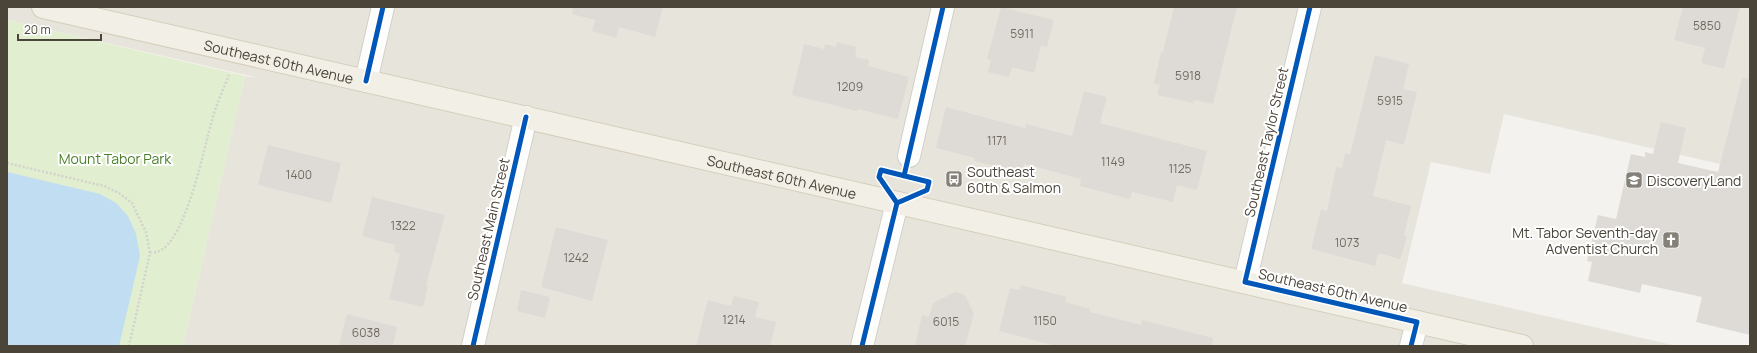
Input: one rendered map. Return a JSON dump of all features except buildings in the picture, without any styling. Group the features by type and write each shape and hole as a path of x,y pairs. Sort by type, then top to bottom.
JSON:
{"main road":[{"name":"Southeast 60th Avenue","path":"43,7 1522,346"}],"street":[{"path":"366,81 383,7"},
{"path":"909,156 943,7"},
{"name":"Southeast Taylor Street","path":"1245,282 1310,7"},
{"name":"Southeast Main Street","path":"473,346 526,117"},
{"path":"862,346 897,202"},
{"path":"1411,346 1417,322"}],"path":[{"path":"150,253 159,251 166,245 174,235 182,219 198,175 212,119 230,73 235,51"},
{"path":"7,163 104,186 119,193 132,203 146,232 150,253 129,346"}],"shaded area":[{"path":"7,7 1750,7 1750,171 1504,114 1490,174 1431,162 1402,283 1677,346 183,346 245,76 259,78 7,20"}],"green space":[{"name":"Mount Tabor Park","path":"7,20 245,76 183,346 7,346"}],"water":[{"path":"7,172 100,194 116,203 128,216 136,234 140,256 119,346 7,346"}],"cycle path":[{"path":"366,81 383,7"},
{"path":"904,176 943,7"},
{"path":"1310,7 1245,282 1417,322 1411,346"},
{"path":"473,346 526,117"},
{"path":"881,170 929,182 927,190 897,203 879,177 881,170"},
{"path":"862,346 897,203"}],"place":[{"name":"Southeast 60th & Salmon","path":"954,179"},
{"name":"DiscoveryLand","path":"1634,180"},
{"name":"Mt. Tabor Seventh-day Adventist Church","path":"1671,240"}]}
